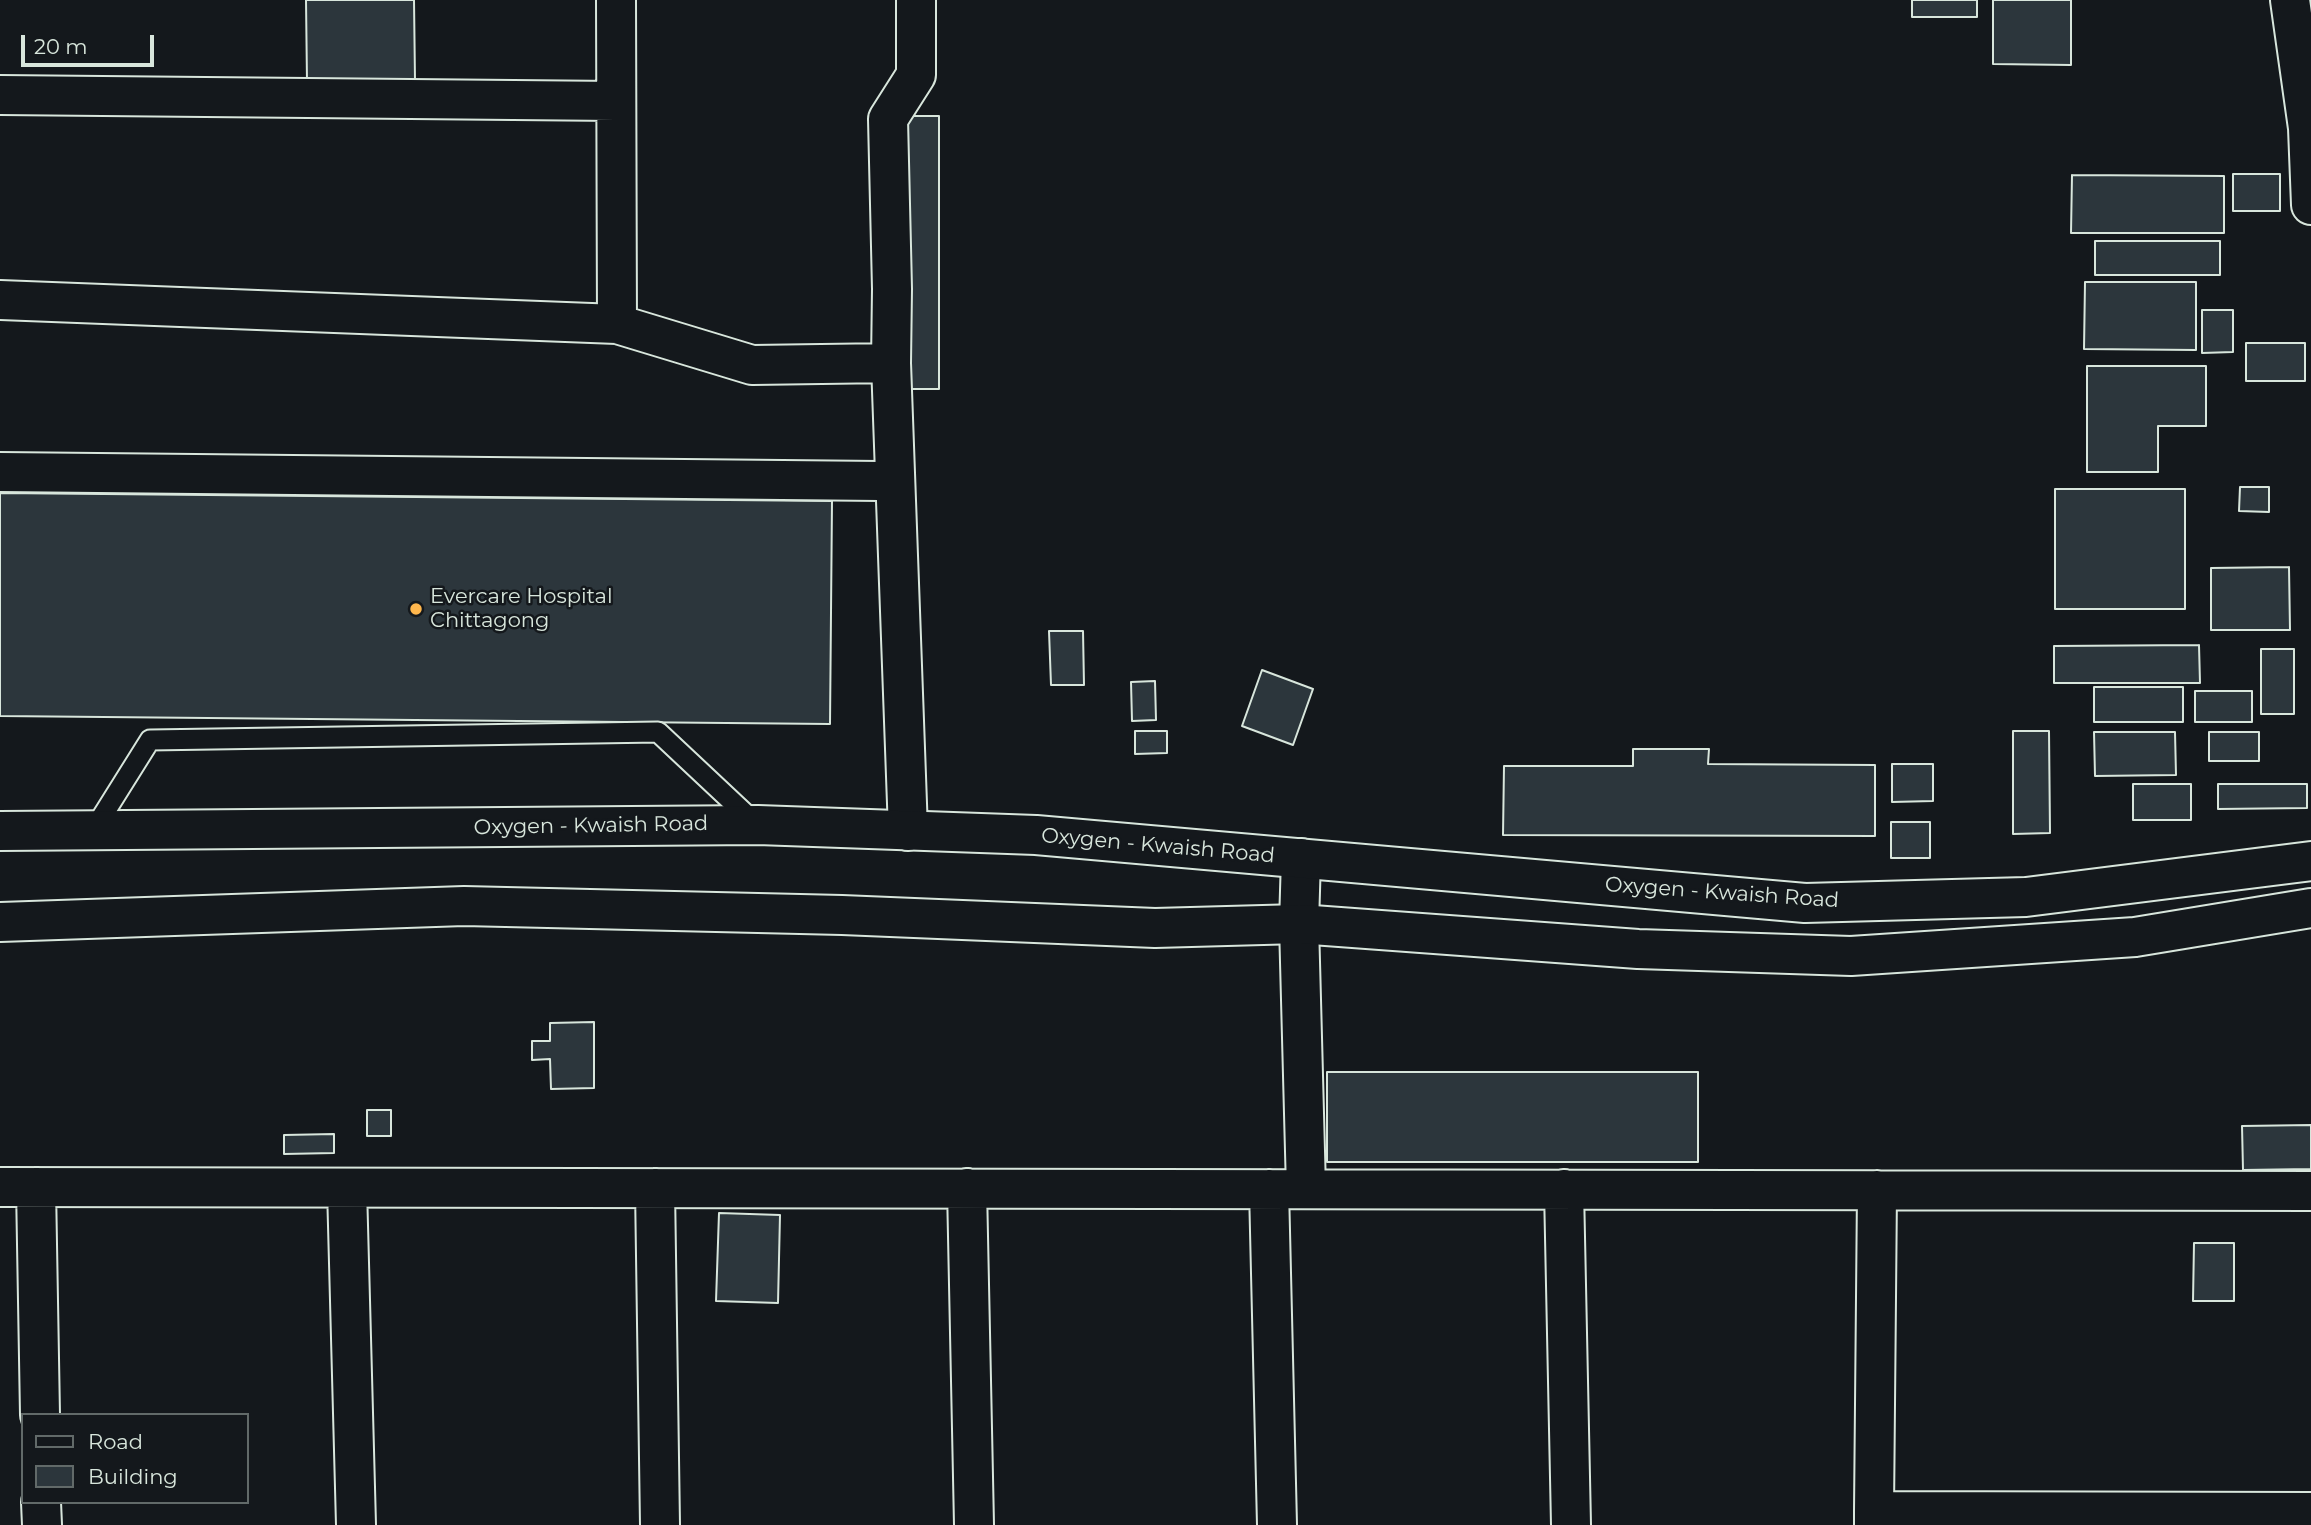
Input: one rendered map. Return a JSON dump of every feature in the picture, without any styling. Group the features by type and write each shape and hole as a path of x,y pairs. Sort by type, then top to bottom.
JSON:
{"street":[{"path":"616,0 617,324"},
{"path":"908,831 891,363 892,289 887,119 916,75 916,0"},
{"path":"2290,0 2305,70 2311,205"},
{"path":"0,95 616,101"},
{"path":"0,300 617,324 752,365 891,363"},
{"path":"0,472 880,481"},
{"name":"Oxygen - Kwaish Road","path":"0,831 758,825 1036,835 1805,903 2026,897 2311,861"},
{"path":"1277,1525 1301,858"},
{"path":"0,922 464,906 842,915 1155,928 1299,924 1637,949 1851,956 2135,937 2311,908"},
{"path":"40,1413 18,1187 2311,1191"},
{"path":"347,1188 356,1525"},
{"path":"655,1188 660,1525"},
{"path":"967,1188 974,1525"},
{"path":"1564,1189 1571,1525"},
{"path":"1877,1190 1874,1518 2311,1512"},
{"path":"41,1504 42,1525"}],"lane":[{"path":"93,831 150,740 658,732 758,825"}],"building":[{"path":"306,0 414,0 415,80 307,82"},
{"path":"1912,0 1977,0 1977,17 1912,17"},
{"path":"1993,0 2071,0 2071,65 1993,64"},
{"path":"905,116 939,116 939,389 905,389"},
{"path":"2233,174 2280,174 2280,211 2233,211"},
{"path":"2072,175 2224,176 2224,233 2071,233"},
{"path":"2095,241 2220,241 2220,275 2095,275"},
{"path":"2085,282 2196,282 2196,350 2084,349"},
{"path":"2202,310 2233,310 2233,352 2202,353"},
{"path":"2246,343 2305,343 2305,381 2246,381"},
{"path":"2087,366 2206,366 2206,426 2158,426 2158,472 2087,472"},
{"path":"2240,487 2269,487 2269,512 2239,511"},
{"path":"2055,489 2185,489 2185,609 2055,609"},
{"name":"Evercare Hospital Chittagong","path":"0,493 832,501 830,724 0,716"},
{"path":"2289,567 2290,630 2211,630 2211,568"},
{"path":"1049,631 1083,631 1084,685 1051,685"},
{"path":"2199,645 2200,683 2054,683 2054,646"},
{"path":"2261,649 2294,649 2294,714 2261,714"},
{"path":"1262,670 1313,689 1293,745 1242,726"},
{"path":"1155,681 1156,720 1132,721 1131,682"},
{"path":"2094,687 2183,687 2183,722 2094,722"},
{"path":"2195,691 2252,691 2252,722 2195,722"},
{"path":"1135,731 1167,731 1167,753 1135,754"},
{"path":"2013,731 2049,731 2050,833 2013,834"},
{"path":"2094,732 2175,732 2176,775 2095,776"},
{"path":"2209,732 2259,732 2259,761 2209,761"},
{"path":"1633,749 1709,749 1708,764 1875,765 1875,836 1503,835 1504,766 1633,766"},
{"path":"1892,764 1933,764 1933,801 1892,802"},
{"path":"2133,784 2191,784 2191,820 2133,820"},
{"path":"2218,784 2307,784 2307,808 2218,809"},
{"path":"1891,822 1930,822 1930,858 1891,858"},
{"path":"594,1022 594,1088 551,1089 550,1059 532,1060 532,1041 550,1041 550,1023"},
{"path":"1327,1072 1698,1072 1698,1162 1327,1162"},
{"path":"367,1110 391,1110 391,1136 367,1136"},
{"path":"2311,1125 2311,1169 2243,1170 2242,1126"},
{"path":"334,1134 334,1153 284,1154 284,1135"},
{"path":"719,1213 780,1215 778,1303 716,1301"},
{"path":"2194,1243 2234,1243 2234,1301 2193,1301"}],"place":[{"name":"Evercare Hospital Chittagong","path":"416,609"}]}
